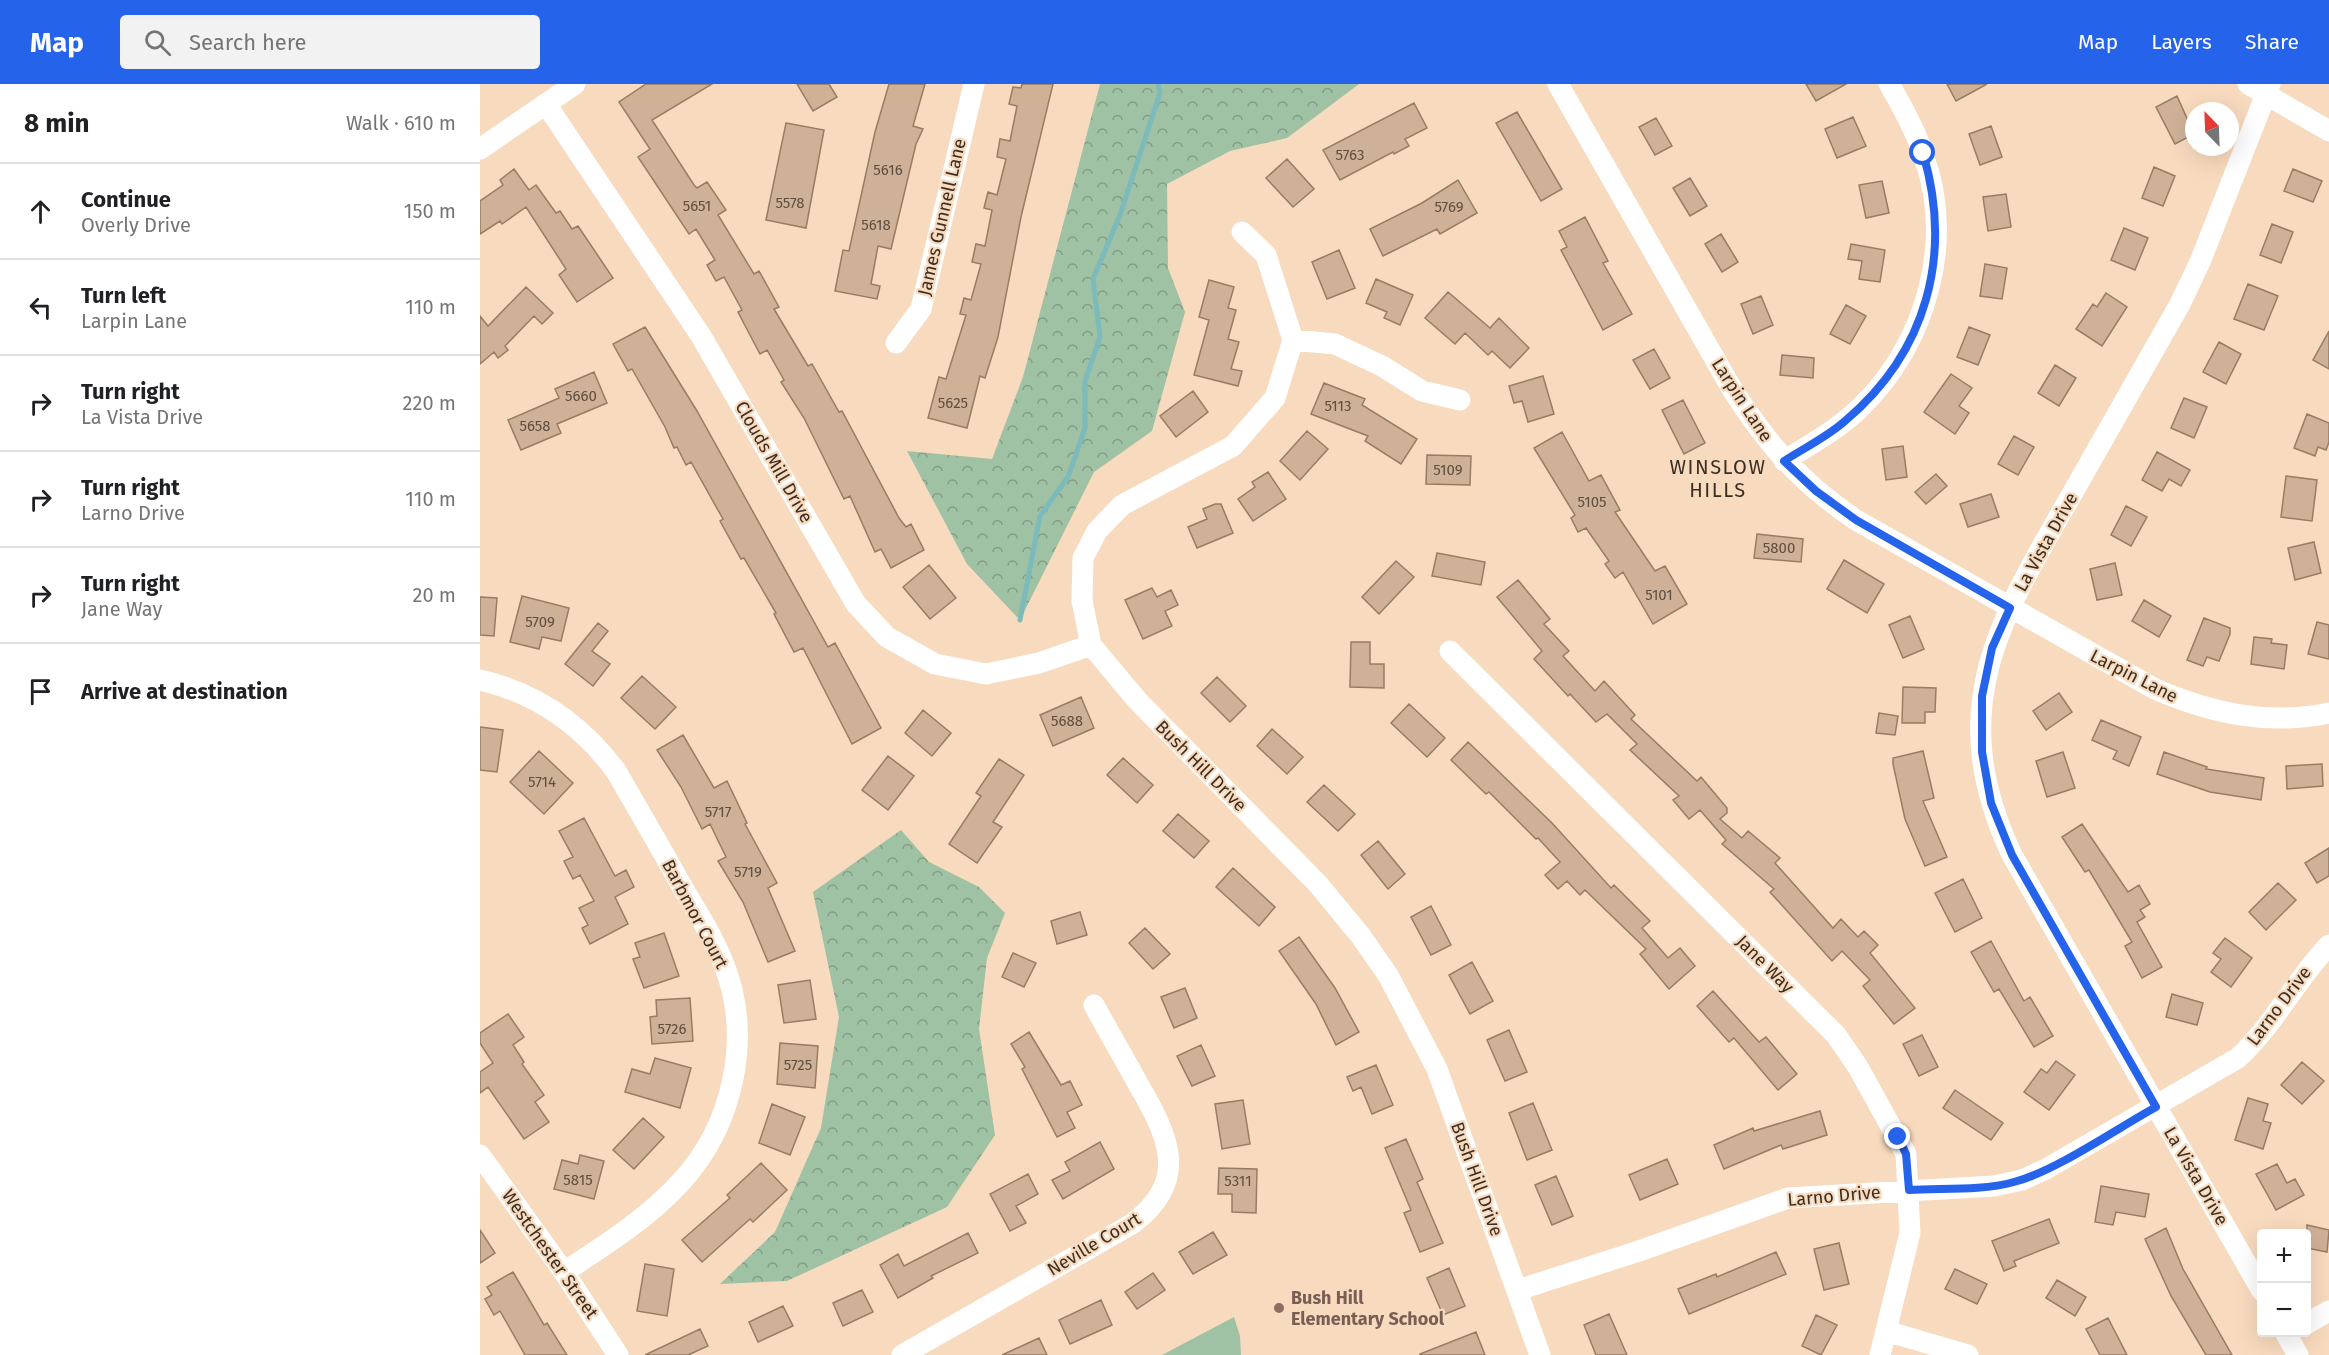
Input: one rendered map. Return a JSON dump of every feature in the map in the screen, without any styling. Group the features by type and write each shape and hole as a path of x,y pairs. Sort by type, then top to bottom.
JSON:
{"street":[{"path":"480,148 575,84"},
{"name":"James Gunnell Lane","path":"896,343 921,309 974,84"},
{"name":"Larpin Lane","path":"1558,84 1732,389 1759,431 1784,461 1816,491 1856,520 2155,689 2192,705 2226,714 2270,718 2329,713"},
{"path":"1784,461 1843,423 1879,388 1898,362 1914,334 1929,289 1934,266 1936,221 1930,175 1905,112 1889,84"},
{"path":"2261,88 2329,131"},
{"name":"La Vista Drive","path":"2257,1283 2012,855 1991,803 1982,752 1982,696 1992,648 2022,581 2180,304 2200,262 2261,88"},
{"name":"Clouds Mill Drive","path":"546,104 701,336 856,604 887,637 935,664 986,674 1039,663 1091,645"},
{"path":"1242,232 1266,255 1293,340 1335,344 1382,366 1422,391 1460,400"},
{"name":"Bush Hill Drive","path":"1293,340 1275,398 1233,446 1122,505 1097,531 1083,558 1082,602 1091,645 1137,700 1318,884 1360,935 1388,975 1437,1069 1540,1355"},
{"name":"Jane Way","path":"1450,651 1836,1035 1858,1067 1906,1154 1909,1190 1910,1233 1880,1355"},
{"name":"Barbmor Court","path":"480,680 517,691 538,701 575,726 604,755 616,771 713,940 729,978 735,1010 737,1034 732,1082 717,1127 706,1148 668,1195 564,1272"},
{"name":"Larno Drive","path":"1518,1290 1639,1251 1788,1198 1994,1186 2022,1180 2156,1107 2238,1058 2262,1035 2314,961 2329,945"},
{"name":"Neville Court","path":"902,1355 1132,1224 1148,1210 1160,1194 1168,1170 1169,1155 1165,1135 1094,1005"},
{"name":"Westchester Street","path":"480,1155 564,1272 618,1355"},
{"path":"2311,1322 2329,1311"},
{"path":"1886,1331 1968,1355"},
{"path":"2290,1337 2298,1355"}],"green space":[{"path":"1100,84 1359,84 1287,138 1230,151 1167,184 1168,268 1185,312 1152,431 1094,472 1020,620 967,564 907,451 992,459 1023,377"},
{"path":"901,830 929,862 979,887 1005,913 987,958 979,1029 995,1135 947,1207 787,1281 720,1284 775,1232 821,1128 839,1017 813,892"},
{"path":"1234,1317 1240,1336 1241,1355 1162,1355"}],"building":[{"path":"646,84 712,84 652,120 694,185 697,188 707,182 726,210 718,215 754,274 759,271 779,307 774,309 808,366 812,364 839,412 842,411 899,518 906,527 911,524 924,550 891,568 881,549 875,552 850,496 844,499 804,418 781,382 784,380 767,350 760,354 738,312 742,310 724,277 716,281 707,265 715,260 696,229 689,234 638,157 650,149 619,102"},
{"path":"797,84 829,84 837,97 813,111"},
{"path":"889,84 925,84 913,126 923,129 916,144 891,249 878,246 871,284 880,286 877,299 835,291 843,250 849,251 875,132"},
{"path":"1022,84 1053,84 1021,217 998,337 985,378 980,376 967,428 928,418 939,377 946,379 966,315 960,314 964,298 971,300 981,264 972,262 976,244 985,246 992,210 984,208 988,192 997,195 1006,159 997,157 1000,139 1010,141 1017,106 1009,104 1013,87 1021,88"},
{"path":"1806,84 1846,84 1816,101"},
{"path":"1947,84 1987,84 1956,101"},
{"path":"2177,96 2185,114 2185,139 2175,144 2156,107"},
{"path":"1414,103 1427,128 1405,139 1409,146 1340,180 1323,150"},
{"path":"1517,112 1562,189 1541,201 1496,123"},
{"path":"1853,117 1866,146 1837,158 1825,129"},
{"path":"1656,118 1672,146 1655,155 1639,127"},
{"path":"786,123 824,130 806,228 766,220"},
{"path":"1991,126 2002,157 1980,165 1969,134"},
{"path":"1287,159 1314,189 1293,207 1266,178"},
{"path":"2154,167 2175,176 2163,206 2142,198"},
{"path":"514,169 529,190 536,185 556,213 560,211 572,229 578,226 613,278 577,302 559,275 566,269 526,207 502,224 500,221 480,234 480,201 503,185 500,180"},
{"path":"2293,169 2322,181 2313,202 2284,191"},
{"path":"1690,178 1707,206 1690,216 1673,188"},
{"path":"1458,180 1477,213 1440,234 1437,229 1383,256 1370,229 1422,203"},
{"path":"1882,181 1889,213 1866,218 1859,185"},
{"path":"2006,194 2011,227 1988,231 1983,197"},
{"path":"1585,217 1608,261 1603,263 1632,314 1603,330 1561,250 1567,247 1559,231"},
{"path":"2272,224 2293,232 2281,263 2260,255"},
{"path":"2124,228 2148,238 2135,270 2111,260"},
{"path":"1721,234 1738,262 1722,272 1705,244"},
{"path":"1851,244 1885,250 1880,282 1859,279 1862,261 1848,259"},
{"path":"1339,250 1355,288 1327,299 1312,262"},
{"path":"1985,264 2007,268 2002,299 1980,296"},
{"path":"1376,279 1413,295 1400,325 1384,318 1387,312 1366,303"},
{"path":"1209,280 1234,287 1228,308 1236,310 1228,339 1239,342 1231,369 1242,371 1238,386 1194,375 1209,320 1199,317"},
{"path":"2248,284 2278,296 2264,330 2234,319"},
{"path":"526,287 553,313 542,324 534,316 505,346 508,350 498,358 494,352 480,364 480,316 488,326"},
{"path":"1448,292 1490,328 1499,318 1529,348 1510,368 1492,351 1488,355 1465,333 1455,344 1425,318"},
{"path":"2106,293 2127,307 2102,346 2076,329 2093,304 2097,307"},
{"path":"1761,296 1773,325 1753,334 1741,304"},
{"path":"1846,305 1866,316 1850,344 1830,334"},
{"path":"645,327 697,411 828,647 835,643 881,728 852,744 803,648 794,652 774,614 776,613 744,558 741,559 720,521 723,519 691,462 686,465 677,447 674,448 665,427 632,369 628,371 613,344"},
{"path":"1969,327 1990,335 1978,365 1957,357"},
{"path":"2329,331 2329,369 2313,360"},
{"path":"2219,342 2241,354 2226,384 2203,372"},
{"path":"1654,349 1670,378 1650,389 1633,360"},
{"path":"1782,355 1814,358 1813,378 1780,375"},
{"path":"2055,365 2076,378 2059,406 2038,393"},
{"path":"594,372 607,403 557,424 561,433 521,450 508,420 559,398 555,389"},
{"path":"1951,374 1972,388 1959,406 1969,413 1955,434 1924,412"},
{"path":"1543,376 1554,414 1528,422 1522,401 1514,403 1509,386"},
{"path":"1324,383 1365,399 1362,405 1417,439 1401,464 1365,441 1368,436 1311,414"},
{"path":"1193,391 1208,412 1176,437 1160,416"},
{"path":"2184,398 2207,407 2194,438 2171,428"},
{"path":"1683,400 1705,443 1684,454 1662,410"},
{"path":"2307,414 2329,423 2329,442 2326,450 2318,447 2315,456 2294,448"},
{"path":"1307,431 1328,449 1300,480 1280,461"},
{"path":"1562,432 1589,481 1601,475 1620,510 1615,512 1655,571 1665,566 1687,604 1653,624 1623,572 1615,578 1605,564 1609,561 1586,528 1578,532 1571,518 1575,515 1534,448"},
{"path":"2014,436 2034,447 2018,475 1998,464"},
{"path":"1903,446 1907,477 1886,480 1882,449"},
{"path":"2157,452 2190,470 2181,486 2169,479 2162,491 2142,480"},
{"path":"1427,455 1471,456 1470,485 1426,484"},
{"path":"1268,472 1286,499 1253,521 1238,499 1255,487 1252,482"},
{"path":"1936,474 1947,486 1926,504 1915,492"},
{"path":"2286,476 2317,480 2312,521 2281,517"},
{"path":"1991,494 1999,517 1968,527 1960,504"},
{"path":"1221,504 1233,533 1197,548 1188,527 1207,519 1203,509"},
{"path":"2126,506 2147,517 2131,546 2111,535"},
{"path":"1757,534 1803,539 1801,562 1754,558"},
{"path":"2314,542 2321,573 2295,580 2288,548"},
{"path":"1437,553 1485,562 1481,585 1432,576"},
{"path":"1844,560 1884,584 1867,613 1827,589"},
{"path":"1396,561 1414,577 1379,614 1362,597"},
{"path":"2115,563 2122,595 2097,600 2090,569"},
{"path":"929,565 956,598 930,619 903,587"},
{"path":"1518,580 1550,619 1544,624 1569,651 1563,656 1595,691 1604,681 1635,715 1631,719 1697,781 1701,777 1727,808 1727,813 1720,819 1742,838 1748,831 1780,858 1775,863 1833,928 1841,919 1858,937 1864,931 1878,945 1870,953 1915,1008 1894,1024 1863,986 1870,980 1842,951 1832,961 1770,892 1774,889 1722,844 1726,840 1700,810 1689,819 1673,800 1679,796 1630,750 1637,744 1607,714 1596,722 1570,694 1568,696 1534,659 1542,651 1497,597"},
{"path":"1152,588 1157,597 1171,590 1178,605 1165,611 1172,626 1143,639 1125,600"},
{"path":"522,596 569,608 561,641 542,637 539,649 510,642"},
{"path":"480,597 497,598 494,636 480,635"},
{"path":"2144,600 2171,616 2159,637 2132,621"},
{"path":"1910,616 1924,649 1903,658 1889,625"},
{"path":"2204,618 2230,628 2230,634 2219,661 2207,657 2203,666 2187,660"},
{"path":"2317,622 2329,625 2329,659 2308,654"},
{"path":"598,623 608,631 592,651 610,664 593,686 565,664"},
{"path":"2254,637 2272,639 2271,643 2287,645 2284,669 2251,664"},
{"path":"1351,642 1370,642 1370,664 1384,664 1384,688 1350,687"},
{"path":"642,676 676,707 655,729 621,698"},
{"path":"1217,677 1246,706 1230,722 1201,693"},
{"path":"1903,687 1936,688 1935,712 1925,712 1925,723 1902,723"},
{"path":"2059,693 2072,712 2046,730 2033,711"},
{"path":"1081,697 1094,728 1053,746 1040,715"},
{"path":"1409,704 1445,738 1427,757 1391,723"},
{"path":"923,710 951,733 932,756 905,733"},
{"path":"1879,713 1898,716 1895,735 1876,733"},
{"path":"2101,720 2141,737 2129,766 2113,759 2117,751 2092,740"},
{"path":"480,727 503,730 497,772 480,770"},
{"path":"1272,729 1303,757 1287,774 1257,746"},
{"path":"683,735 714,788 727,781 747,823 745,824 777,883 768,888 795,951 768,962 743,902 718,861 726,857 710,824 702,829 681,787 657,750"},
{"path":"1468,742 1552,823 1611,888 1614,885 1650,921 1642,928 1668,958 1680,948 1695,966 1669,989 1640,954 1646,949 1585,890 1580,895 1567,881 1558,889 1545,875 1560,862 1489,792 1486,794 1451,760"},
{"path":"539,751 573,783 544,814 510,782"},
{"path":"1923,751 1934,798 1923,801 1947,857 1925,866 1905,819 1893,764 1893,758"},
{"path":"2063,752 2075,788 2047,797 2036,761"},
{"path":"2164,752 2207,767 2206,769 2264,778 2261,800 2210,792 2157,774"},
{"path":"888,756 914,776 888,810 862,790"},
{"path":"1123,758 1153,785 1137,803 1107,775"},
{"path":"999,759 1024,775 993,822 1002,827 977,863 949,844 981,796 976,793"},
{"path":"2322,764 2323,786 2287,789 2286,766"},
{"path":"1324,785 1355,814 1338,831 1307,802"},
{"path":"1178,814 1209,841 1194,858 1163,831"},
{"path":"584,818 615,876 626,870 634,887 615,897 628,924 590,944 582,928 588,925 579,908 594,901 580,875 573,879 564,861 573,857 559,831"},
{"path":"2082,824 2128,892 2139,885 2150,904 2140,910 2145,917 2137,922 2162,967 2142,978 2125,946 2132,942 2089,870 2085,872 2062,837"},
{"path":"1378,841 1405,874 1388,889 1361,855"},
{"path":"2329,848 2329,876 2317,883 2305,863"},
{"path":"1233,868 1275,907 1259,926 1216,887"},
{"path":"1963,879 1982,918 1955,932 1935,893"},
{"path":"2278,883 2296,900 2266,930 2249,912"},
{"path":"1431,906 1451,945 1431,955 1411,917"},
{"path":"1080,912 1087,935 1057,944 1051,921"},
{"path":"1145,928 1170,954 1153,969 1129,943"},
{"path":"664,933 679,976 644,988 633,959 640,957 635,943"},
{"path":"1299,937 1335,988 1359,1032 1336,1045 1316,1004 1279,951"},
{"path":"2225,938 2252,958 2231,987 2211,972 2221,959 2213,953"},
{"path":"1991,941 2024,1001 2030,997 2053,1036 2034,1047 1999,989 1994,992 1971,952"},
{"path":"1013,953 1036,963 1024,987 1002,977"},
{"path":"1472,962 1493,1001 1470,1014 1449,975"},
{"path":"810,980 816,1019 784,1023 778,985"},
{"path":"1185,988 1197,1018 1174,1028 1161,997"},
{"path":"1713,991 1759,1042 1766,1037 1797,1074 1778,1090 1734,1038 1729,1042 1697,1006"},
{"path":"2172,994 2203,1003 2197,1025 2166,1017"},
{"path":"690,998 693,1041 652,1044 650,1017 657,1016 656,1000"},
{"path":"508,1014 524,1037 513,1045 524,1062 522,1064 544,1095 535,1102 549,1122 524,1139 488,1087 480,1093 480,1072 493,1063 480,1043 480,1033"},
{"path":"1509,1030 1527,1072 1505,1081 1487,1040"},
{"path":"1029,1032 1061,1085 1070,1081 1082,1105 1067,1112 1075,1128 1057,1137 1022,1069 1025,1067 1011,1044"},
{"path":"1922,1035 1938,1067 1919,1076 1903,1044"},
{"path":"780,1043 818,1046 815,1088 777,1084"},
{"path":"1201,1045 1215,1076 1192,1086 1177,1056"},
{"path":"655,1058 691,1068 680,1108 625,1092 632,1069 650,1074"},
{"path":"2056,1061 2075,1075 2049,1110 2024,1092 2041,1069 2047,1073"},
{"path":"2302,1062 2324,1081 2302,1104 2281,1085"},
{"path":"1376,1065 1393,1105 1372,1114 1361,1087 1353,1091 1347,1077"},
{"path":"1955,1090 2003,1123 1991,1140 1943,1108"},
{"path":"2248,1098 2268,1104 2263,1121 2271,1123 2263,1149 2235,1140"},
{"path":"1243,1100 1250,1144 1222,1149 1215,1104"},
{"path":"1533,1103 1552,1150 1527,1160 1509,1113"},
{"path":"772,1104 805,1117 790,1155 759,1143"},
{"path":"1820,1111 1827,1135 1783,1149 1781,1145 1724,1169 1714,1145 1753,1128 1754,1131"},
{"path":"643,1118 664,1137 634,1169 613,1150"},
{"path":"1406,1139 1423,1179 1417,1182 1443,1243 1420,1252 1404,1213 1411,1210 1385,1148"},
{"path":"1100,1142 1114,1169 1063,1199 1052,1180 1070,1171 1065,1162"},
{"path":"580,1155 604,1161 594,1199 554,1189 562,1160 578,1164"},
{"path":"1667,1159 1678,1184 1640,1200 1629,1175"},
{"path":"761,1163 787,1190 753,1222 750,1219 702,1262 682,1240 730,1198 727,1195"},
{"path":"2277,1164 2287,1183 2295,1179 2304,1195 2276,1210 2256,1174"},
{"path":"1219,1168 1257,1169 1256,1213 1232,1212 1232,1194 1218,1194"},
{"path":"1028,1174 1038,1194 1016,1206 1026,1223 1010,1231 990,1194"},
{"path":"1556,1176 1573,1216 1552,1225 1535,1185"},
{"path":"2101,1186 2149,1194 2145,1217 2116,1212 2113,1225 2095,1222"},
{"path":"2049,1219 2059,1243 2014,1261 2016,1266 2004,1271 1992,1241"},
{"path":"2307,1225 2329,1230 2327,1252 2311,1249 2311,1229 2307,1229"},
{"path":"2166,1228 2183,1269 2232,1355 2206,1355 2171,1296 2145,1239"},
{"path":"480,1230 495,1253 480,1263"},
{"path":"1213,1232 1227,1255 1193,1274 1179,1252"},
{"path":"968,1233 978,1253 931,1276 933,1278 898,1298 880,1265 898,1254 904,1266"},
{"path":"1839,1243 1849,1284 1824,1290 1814,1249"},
{"path":"1776,1252 1786,1274 1689,1314 1678,1289 1716,1274 1717,1277"},
{"path":"645,1264 674,1269 667,1316 637,1311"},
{"path":"1449,1268 1465,1306 1443,1315 1427,1278"},
{"path":"1955,1269 1987,1284 1977,1304 1945,1289"},
{"path":"513,1272 544,1325 547,1323 567,1355 525,1355 500,1311 494,1315 485,1299 492,1295 487,1287"},
{"path":"1153,1273 1165,1290 1137,1309 1125,1292"},
{"path":"2057,1280 2086,1297 2075,1316 2046,1298"},
{"path":"862,1290 873,1312 843,1326 833,1303"},
{"path":"1101,1300 1112,1325 1070,1344 1059,1320"},
{"path":"783,1306 793,1326 758,1342 749,1322"},
{"path":"1609,1314 1627,1355 1596,1355 1584,1325"},
{"path":"1816,1315 1837,1325 1821,1355 1802,1346"},
{"path":"2108,1318 2127,1355 2100,1355 2086,1329"},
{"path":"700,1329 708,1346 688,1355 645,1355"},
{"path":"1476,1332 1485,1355 1420,1355 1420,1354"},
{"path":"1039,1338 1047,1355 1002,1355"}],"waterway":[{"path":"1020,620 1040,516 1068,477 1085,428 1085,381 1100,337 1093,279 1120,215 1160,93 1158,84"}],"place":[{"name":"Bush Hill Elementary School","path":"1279,1308"}],"district":[{"name":"WINSLOW HILLS","path":"1718,478"}],"route":[{"path":"1898,1137 1906,1154 1909,1190 1994,1186 2022,1180 2046,1169 2156,1107 2012,855 1991,803 1984,775 1982,752 1982,696 1992,648 2010,608 1856,520 1816,491 1784,461 1843,423 1862,407 1903,355 1914,334 1929,289 1936,242 1934,198 1923,153"}]}
